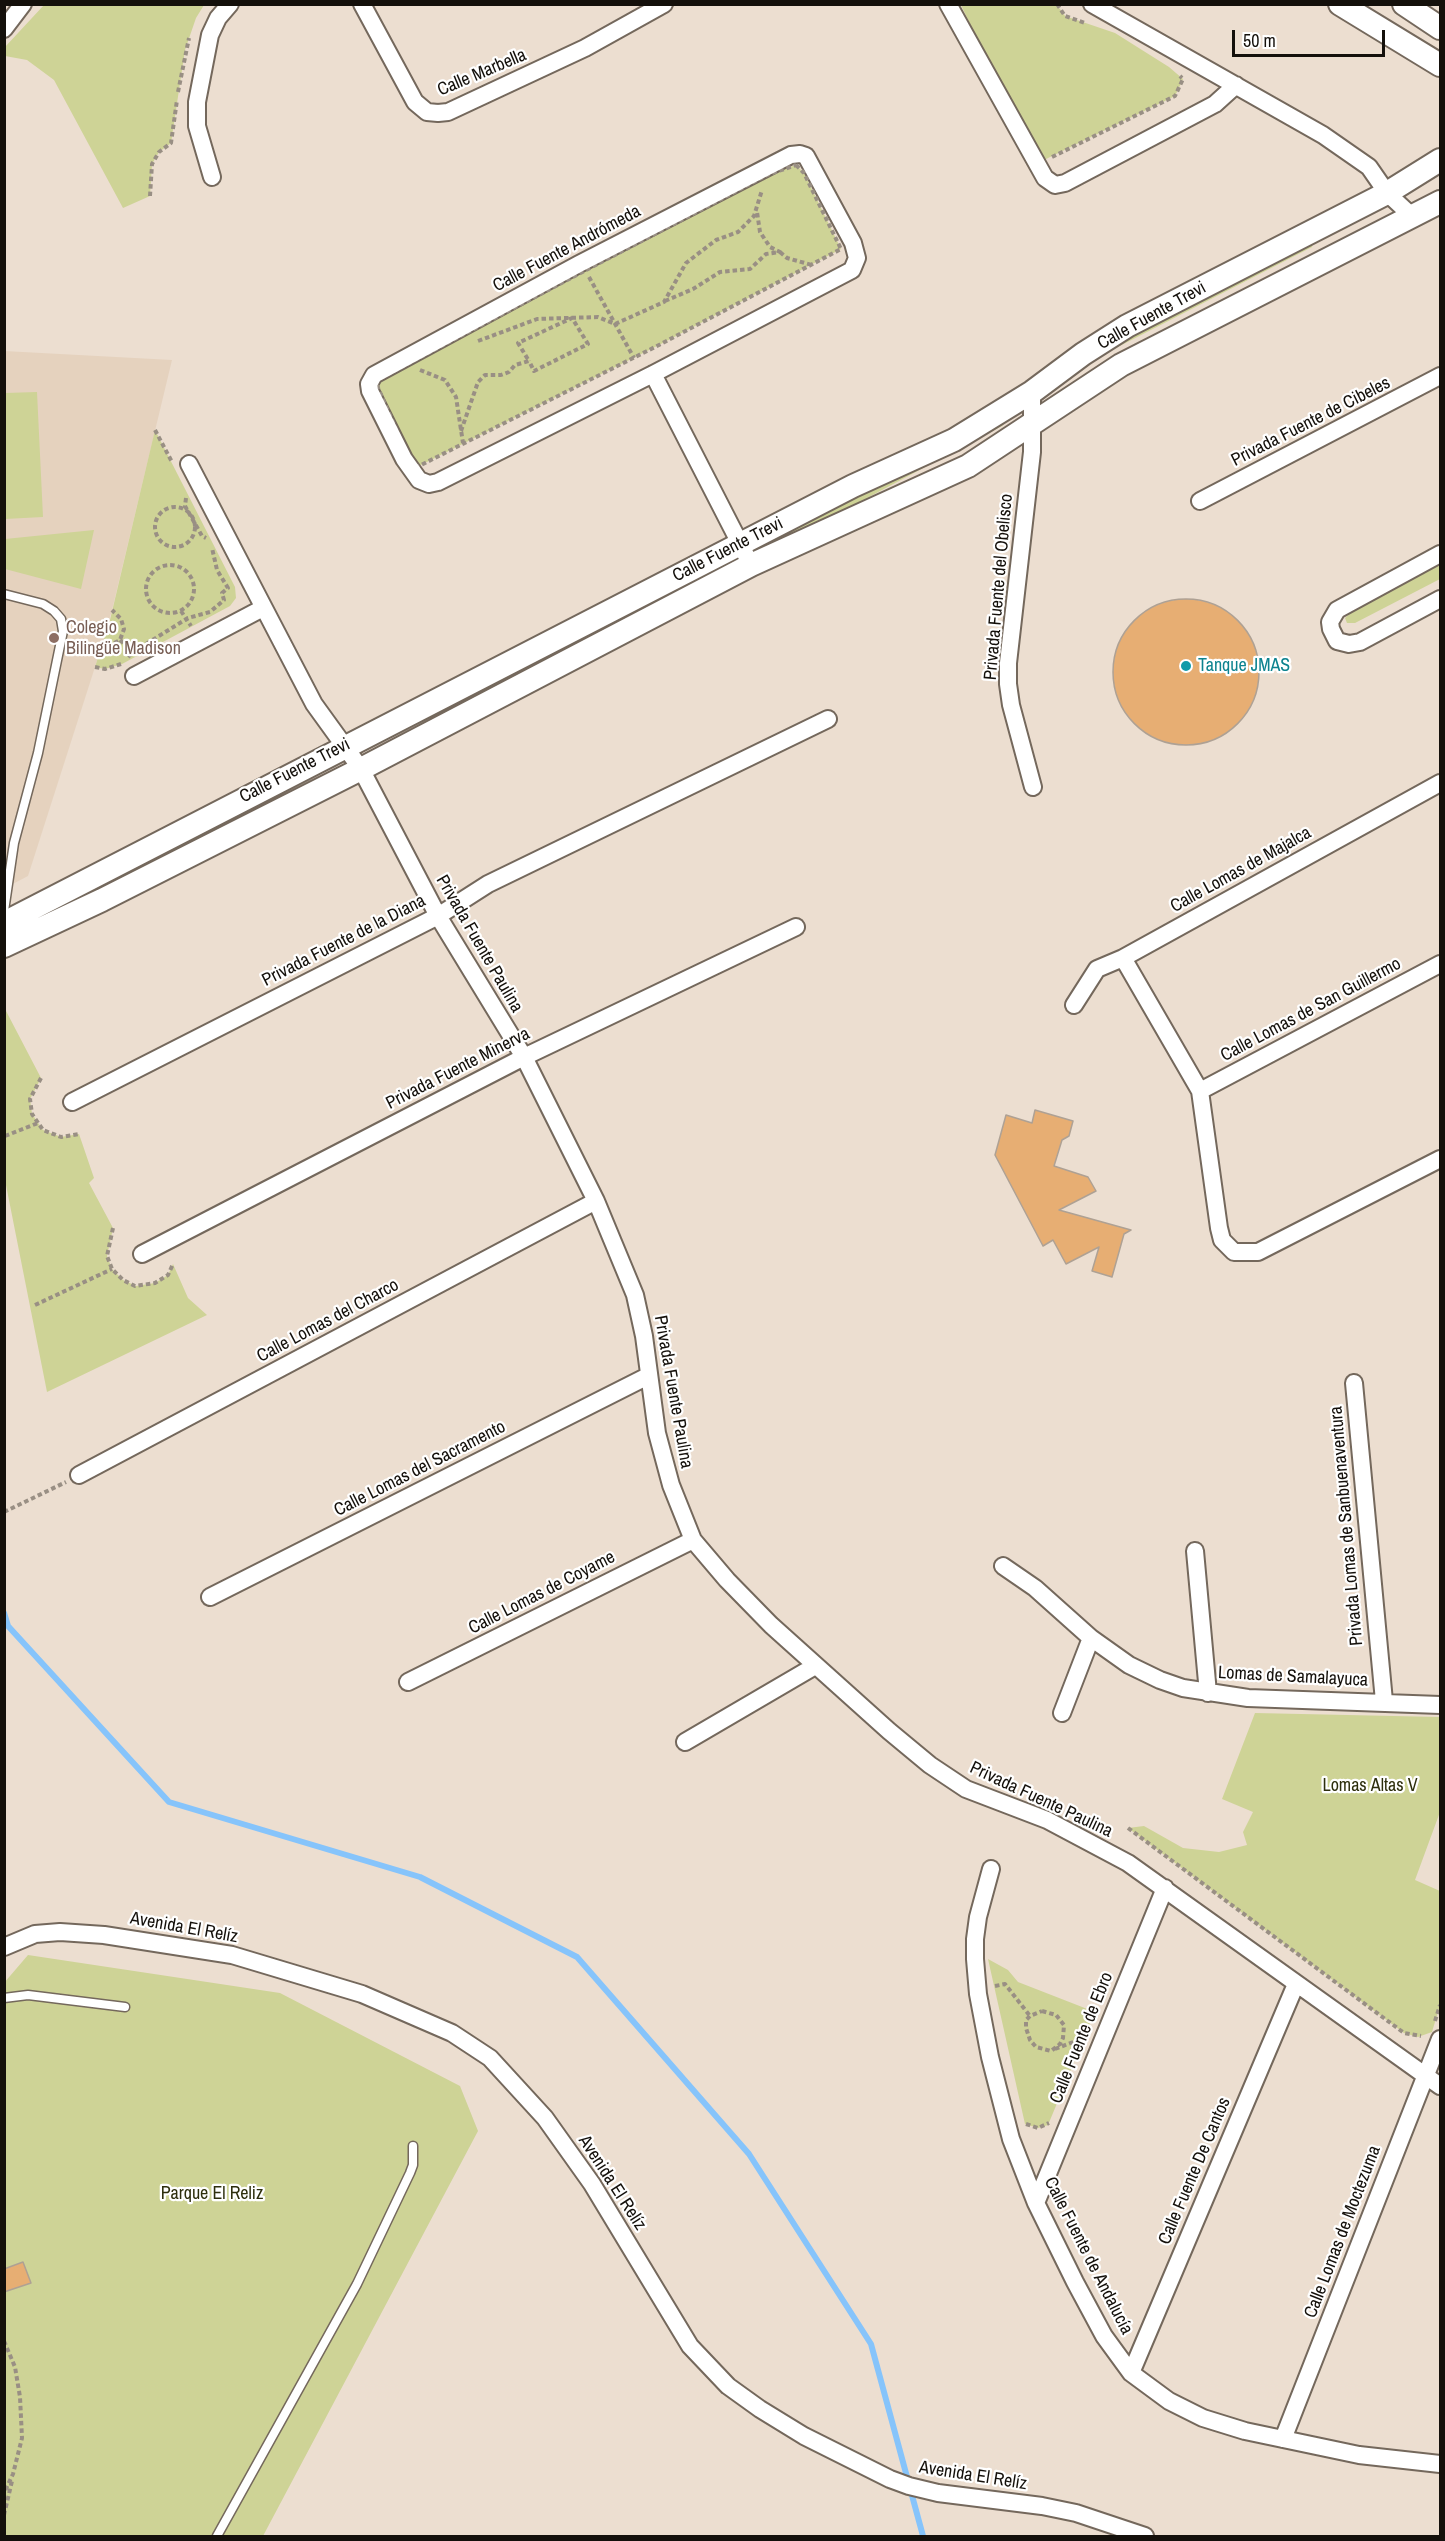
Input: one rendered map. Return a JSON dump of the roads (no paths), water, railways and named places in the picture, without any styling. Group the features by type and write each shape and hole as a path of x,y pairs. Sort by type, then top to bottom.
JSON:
{"street":[{"path":"4,29 23,4"},
{"path":"212,177 197,126 197,102 210,35 218,18 230,4"},
{"name":"Calle Marbella","path":"362,4 415,102 427,112 438,113 448,112 585,48 664,4"},
{"path":"948,4 1045,178 1055,184 1065,183 1215,104 1236,85"},
{"path":"1092,4 1323,135 1369,167 1387,193 1414,218"},
{"path":"1340,4 1440,65"},
{"path":"1404,4 1440,28"},
{"name":"Calle Fuente Andrómeda","path":"791,155 806,156 853,243 857,258 855,267 818,289 653,374 438,482 429,484 419,480 404,459 369,387 374,375 380,370 579,264 791,155"},
{"name":"Calle Fuente Trevi","path":"4,922 853,486 954,441 1032,392 1083,354 1127,326 1387,193 1440,160"},
{"name":"Calle Fuente Trevi","path":"5,940 112,895 361,769 752,565 968,466 1121,365 1414,218 1440,202"},
{"path":"653,374 752,565"},
{"name":"Privada Fuente de Cibeles","path":"1200,501 1440,376"},
{"name":"Privada Fuente del Obelisco","path":"1032,392 1032,452 1008,663 1008,684 1011,705 1033,787"},
{"name":"Privada Fuente Paulina","path":"182,465 314,704 361,769 438,916 524,1057 596,1201 635,1295 644,1336 657,1433 671,1485 693,1540 727,1581 815,1666 930,1765 966,1789 1047,1820 1128,1863 1440,2086"},
{"path":"1440,554 1337,610 1330,622 1330,629 1337,641 1350,644 1360,642 1440,599"},
{"path":"134,676 263,608"},
{"name":"Privada Fuente de la Diana","path":"72,1102 438,916 488,884 828,719"},
{"name":"Calle Lomas de Majalca","path":"1074,1005 1098,969 1123,958 1440,783"},
{"name":"Privada Fuente Minerva","path":"142,1254 524,1057 796,927"},
{"path":"1123,958 1200,1090 1219,1228 1222,1240 1234,1252 1258,1252 1440,1159"},
{"name":"Calle Lomas de San Guillermo","path":"1200,1090 1440,964"},
{"name":"Calle Lomas del Charco","path":"79,1475 596,1201"},
{"name":"Calle Lomas del Sacramento","path":"210,1597 648,1376"},
{"name":"Privada Lomas de Sanbuenaventura","path":"1354,1383 1383,1701"},
{"name":"Calle Lomas de Coyame","path":"408,1682 693,1540"},
{"path":"1195,1551 1208,1693"},
{"name":"Lomas de Samalayuca","path":"1003,1566 1035,1588 1091,1638 1129,1665 1160,1680 1208,1693 1248,1698 1383,1701 1440,1705"},
{"path":"1062,1713 1091,1638"},
{"path":"685,1742 815,1666"},
{"name":"Calle Fuente de Andalucía","path":"991,1869 975,1939 978,1994 990,2057 1011,2139 1036,2203 1104,2336 1131,2373 1169,2401 1203,2418 1245,2431 1359,2455 1440,2464"},
{"name":"Calle Fuente de Ebro","path":"1036,2203 1165,1888"},
{"name":"Avenida El Relíz","path":"4,1947 35,1934 60,1932 104,1935 231,1955 362,1994 452,2033 490,2058 545,2118 592,2184 690,2346 728,2385 760,2409 804,2436 909,2487 1076,2513 1145,2536"},
{"name":"Calle Fuente De Cantos","path":"1131,2373 1296,1984"},
{"name":"Calle Lomas de Moctezuma","path":"1283,2439 1425,2077 1433,2032"}],"lane":[{"path":"4,594 42,604 54,611 61,619 63,631 38,753 14,843 4,911"},
{"path":"4,1998 28,1995 125,2007"},
{"path":"217,2536 357,2284 410,2173 413,2165 412,2146"}],"waterway":[{"path":"4,1613 8,1626 169,1802 420,1877 577,1957 749,2154 871,2344 923,2536"}],"place":[{"name":"Colegio Bilingüe Madison","path":"54,638"},
{"name":"Tanque JMAS","path":"1186,666"}],"park label":[{"name":"Lomas Altas V","path":"1370,1786"},
{"name":"Parque El Reliz","path":"212,2194"}]}
